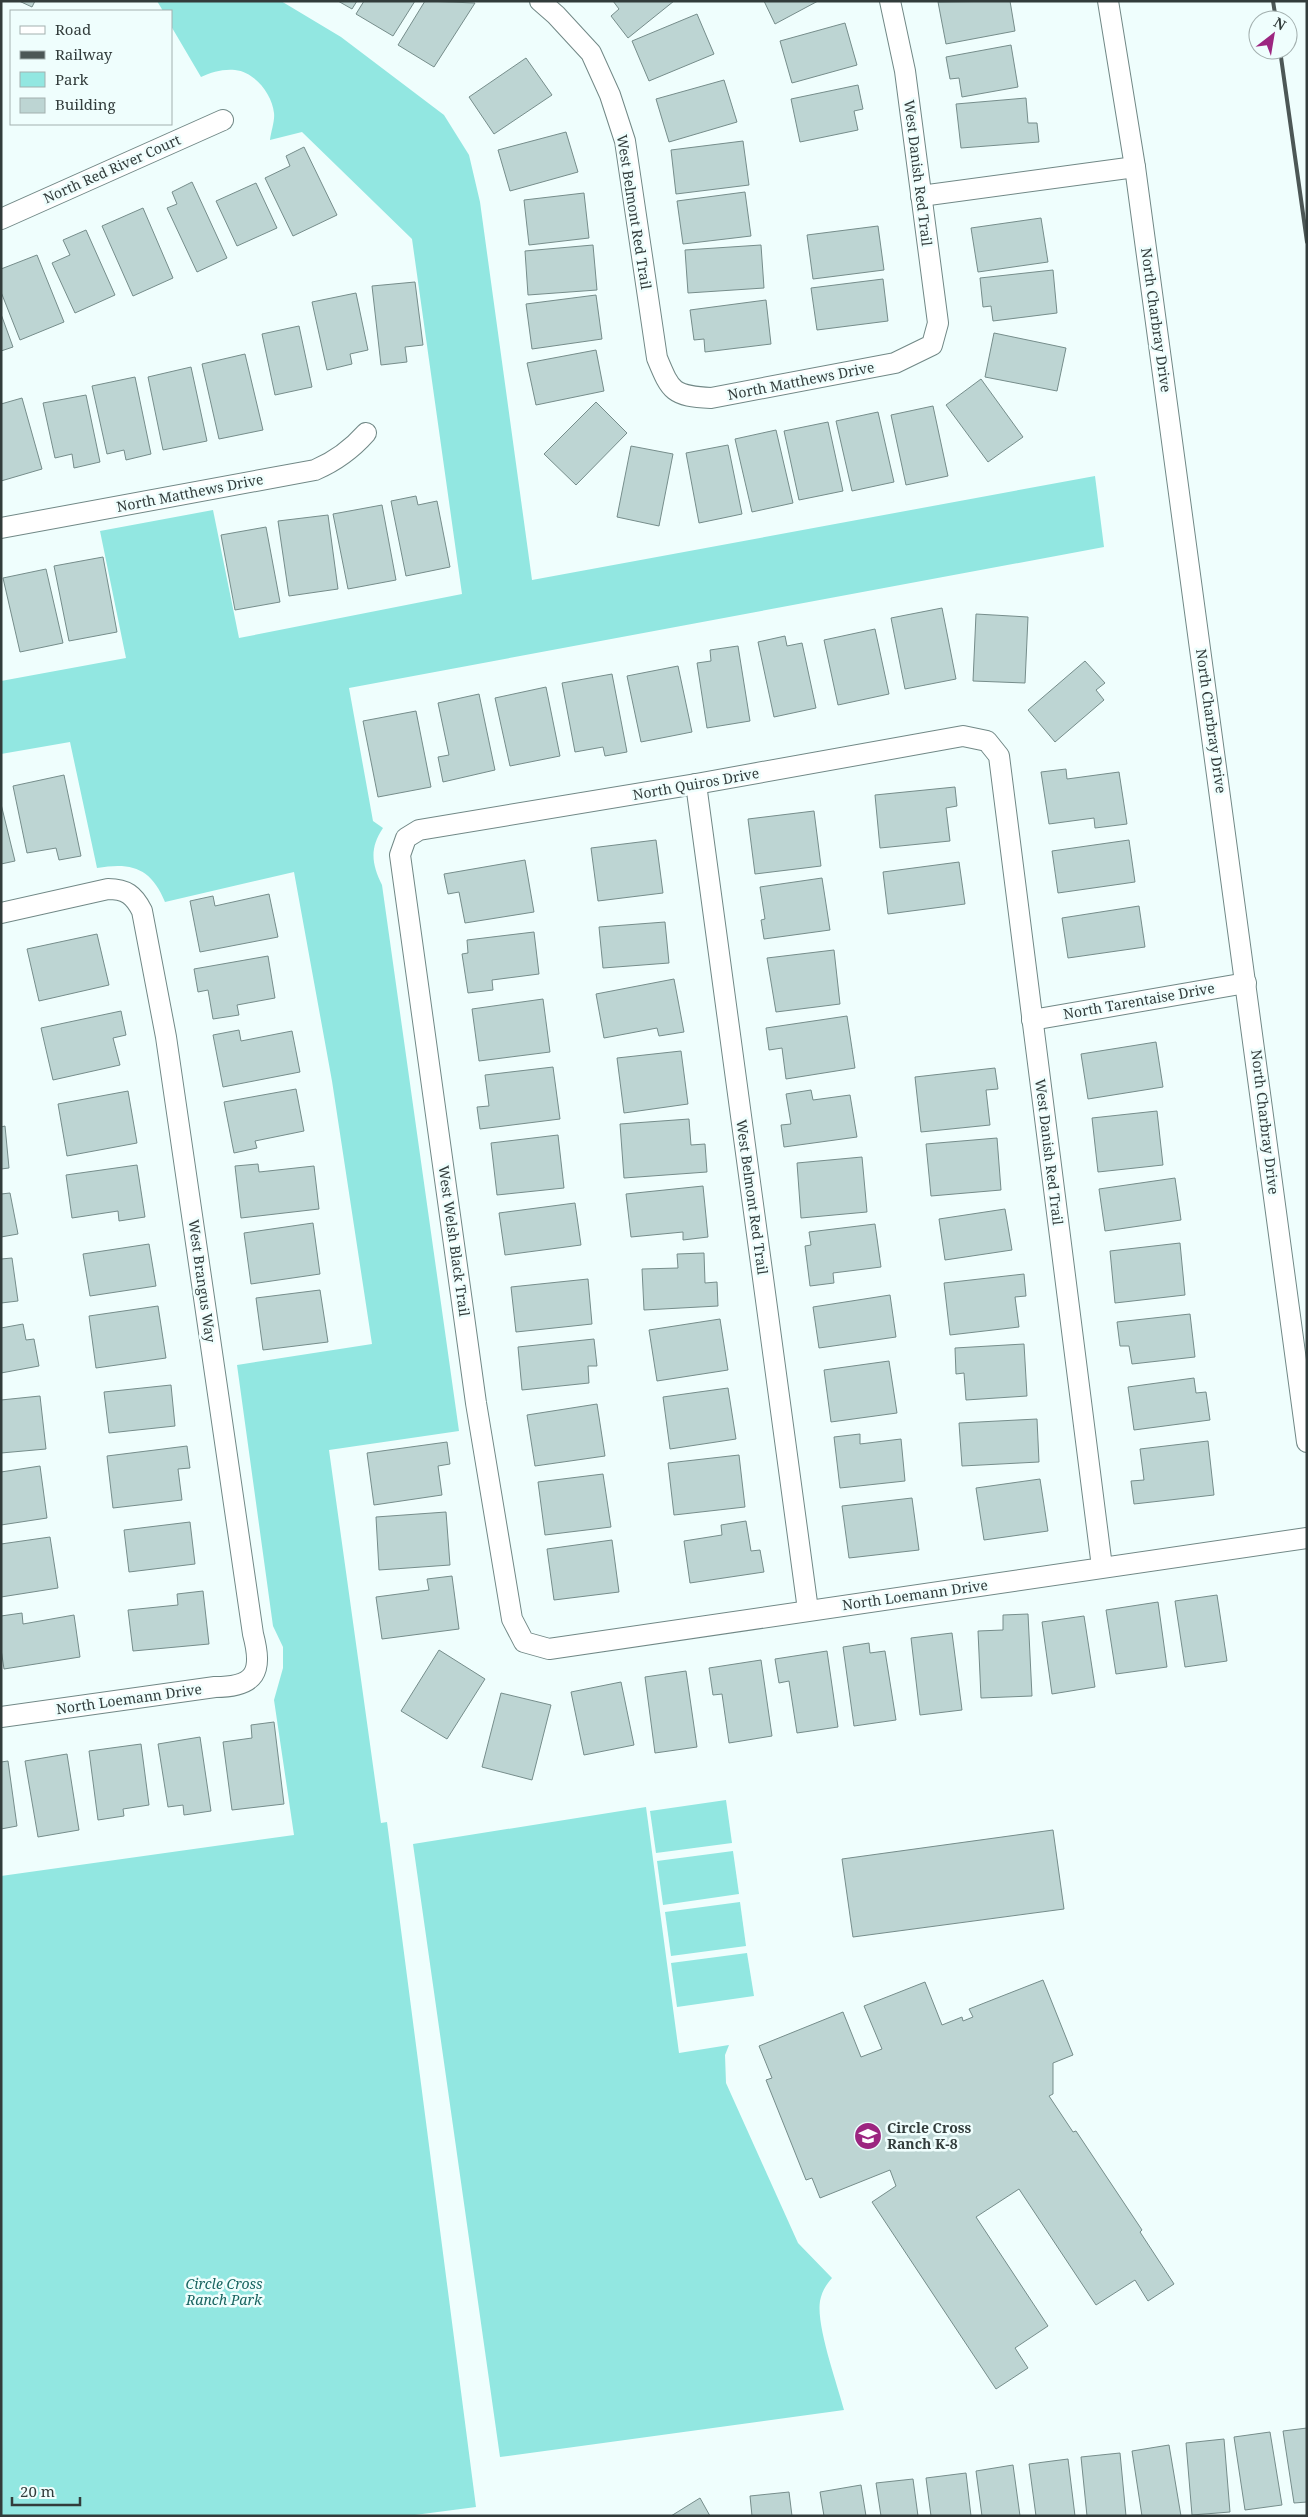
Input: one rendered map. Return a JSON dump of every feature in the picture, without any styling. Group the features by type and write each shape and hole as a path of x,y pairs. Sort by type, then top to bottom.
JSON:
{"street":[{"name":"West Belmont Red Trail","path":"540,1 556,15 591,53 610,95 622,132 656,358 668,386"},
{"name":"West Danish Red Trail","path":"890,1 905,71 938,323 932,345"},
{"name":"North Charbray Drive","path":"1108,1 1135,167 1307,1442"},
{"name":"North Red River Court","path":"1,219 223,120"},
{"path":"921,196 1135,167"},
{"name":"North Matthews Drive","path":"668,386 686,397 710,398 895,364 932,345"},
{"name":"North Matthews Drive","path":"1,528 315,470 335,461 351,449 366,433"},
{"name":"North Quiros Drive","path":"406,838 419,830 696,784 963,736 987,741"},
{"name":"West Danish Red Trail","path":"987,741 998,756 1102,1567"},
{"name":"West Belmont Red Trail","path":"696,784 808,1610"},
{"name":"West Welsh Black Trail","path":"406,838 400,855 476,1404 512,1619 524,1642"},
{"name":"West Brangus Way","path":"1,913 108,889 118,889 128,893 136,900 142,911 166,1037 253,1634 258,1654 258,1666 253,1674"},
{"name":"North Tarentaise Drive","path":"1032,1020 1246,983"},
{"name":"North Loemann Drive","path":"524,1642 549,1649 1307,1538"},
{"name":"North Loemann Drive","path":"1,1717 215,1686 236,1687 246,1683 253,1674"}],"green space":[{"name":"Circle Cross Ranch Park","path":"157,1 281,1 341,37 444,115 469,155 480,202 532,580 1095,476 1104,547 349,688 373,821 383,828 374,850 374,863 382,885 459,1431 329,1450 381,1823 387,1822 476,2507 407,2516 1,2516 1,1876 294,1835 274,1700 283,1668 283,1647 273,1626 237,1365 372,1344 332,1081 294,872 165,902 153,882 139,870 120,866 97,868 70,742 1,754 1,681 126,658 100,531 213,510 239,638 462,594 412,239 302,132 270,140 274,119 273,106 266,92 256,79 235,70 217,71 201,77 172,28 172,10 162,10"},
{"path":"726,1800 732,1843 656,1853 650,1811"},
{"path":"646,1807 679,2053 729,2045 725,2055 726,2083 798,2243 832,2278 826,2286 820,2301 821,2325 844,2410 500,2457 413,1844"},
{"path":"733,1851 739,1894 663,1905 657,1861"},
{"path":"740,1902 746,1946 671,1956 665,1912"},
{"path":"747,1953 754,1996 677,2007 671,1963"}],"building":[{"path":"19,1 35,1 32,7"},
{"path":"338,1 357,1 352,9"},
{"path":"364,1 415,1 393,36 356,14"},
{"path":"425,1 475,3 434,67 398,45"},
{"path":"613,1 674,1 628,38 611,16 619,9"},
{"path":"764,1 818,1 775,24"},
{"path":"1010,1 1015,31 946,44 938,2"},
{"path":"697,14 714,54 649,81 632,41"},
{"path":"845,23 857,65 792,83 780,41"},
{"path":"1011,45 1018,87 962,97 959,78 950,79 946,57"},
{"path":"526,58 552,95 494,134 469,97"},
{"path":"724,80 737,122 669,142 656,99"},
{"path":"858,85 863,109 854,111 858,130 800,142 791,99"},
{"path":"1026,98 1028,123 1037,123 1039,142 961,148 956,104"},
{"path":"566,132 578,172 510,191 498,150"},
{"path":"743,141 749,185 676,194 671,150"},
{"path":"304,147 337,215 293,236 265,178 290,166 286,156"},
{"path":"192,182 227,258 197,272 167,208 177,204 172,192"},
{"path":"256,183 277,228 237,246 216,201"},
{"path":"745,192 751,236 683,244 677,201"},
{"path":"584,193 589,238 529,245 524,200"},
{"path":"143,208 173,278 133,296 102,226"},
{"path":"1041,218 1048,262 978,272 971,228"},
{"path":"878,226 884,270 813,279 807,235"},
{"path":"86,230 115,295 75,313 52,263 70,255 63,240"},
{"path":"593,245 597,290 528,295 525,251"},
{"path":"761,245 764,288 688,293 685,250"},
{"path":"37,255 64,322 20,340 1,292 1,269"},
{"path":"1053,270 1057,313 993,321 991,306 983,307 980,278"},
{"path":"883,279 888,321 817,330 811,288"},
{"path":"415,282 423,345 405,347 407,362 381,365 372,286"},
{"path":"356,293 368,350 350,354 352,364 327,370 312,302"},
{"path":"596,295 602,339 532,349 526,304"},
{"path":"766,300 771,344 705,352 704,339 694,340 690,310"},
{"path":"1,314 13,347 1,351"},
{"path":"299,326 312,387 275,395 262,334"},
{"path":"994,333 1066,348 1057,391 985,377"},
{"path":"596,350 604,391 536,405 527,363"},
{"path":"245,354 263,430 219,439 202,364"},
{"path":"191,367 207,441 163,450 148,377"},
{"path":"135,377 151,454 126,460 124,450 107,454 92,386"},
{"path":"981,379 1023,437 988,462 946,405"},
{"path":"86,395 100,462 74,468 72,454 55,458 43,403"},
{"path":"22,398 42,469 1,481 1,404"},
{"path":"596,402 627,433 576,485 544,454"},
{"path":"933,406 948,476 906,485 891,415"},
{"path":"878,412 894,482 852,491 836,421"},
{"path":"828,422 843,491 799,500 784,431"},
{"path":"776,430 793,503 752,512 735,439"},
{"path":"728,445 742,514 699,523 686,453"},
{"path":"631,446 673,454 659,526 617,517"},
{"path":"416,496 418,505 437,501 450,567 406,576 391,501"},
{"path":"382,505 396,580 348,589 333,514"},
{"path":"328,515 338,589 289,596 278,521"},
{"path":"266,527 280,602 235,610 221,535"},
{"path":"103,557 117,632 69,641 54,566"},
{"path":"46,569 63,643 20,652 3,578"},
{"path":"942,608 956,679 905,689 891,618"},
{"path":"976,614 1028,617 1025,683 973,681"},
{"path":"875,629 889,694 838,705 824,640"},
{"path":"785,636 787,646 802,643 816,708 774,717 758,642"},
{"path":"738,646 750,721 707,728 697,663 711,661 710,650"},
{"path":"1085,661 1105,683 1096,690 1104,700 1055,742 1028,710"},
{"path":"678,666 692,732 641,742 627,676"},
{"path":"612,674 627,752 605,756 603,747 575,752 562,683"},
{"path":"546,687 560,756 510,766 495,698"},
{"path":"479,694 495,770 443,782 438,757 449,755 438,703"},
{"path":"416,711 431,787 378,797 363,721"},
{"path":"1066,769 1067,779 1119,772 1127,824 1095,828 1094,818 1049,824 1041,772"},
{"path":"64,775 81,856 59,860 56,848 27,853 13,786"},
{"path":"955,787 957,806 946,808 950,841 880,848 875,795"},
{"path":"1,804 15,861 1,864"},
{"path":"814,811 821,866 755,874 748,819"},
{"path":"656,840 663,893 598,901 591,848"},
{"path":"1129,840 1135,882 1058,893 1052,851"},
{"path":"525,860 534,912 465,923 459,892 448,894 444,874"},
{"path":"959,862 965,904 888,914 883,872"},
{"path":"822,878 830,930 764,939 761,920 765,919 760,887"},
{"path":"269,894 278,937 200,952 190,901 213,896 215,906"},
{"path":"1139,906 1145,947 1068,958 1062,918"},
{"path":"665,922 669,963 603,968 599,927"},
{"path":"534,932 539,974 492,980 493,990 468,993 462,954 468,953 467,940"},
{"path":"97,934 109,985 39,1001 27,949"},
{"path":"834,950 840,1004 776,1012 767,958"},
{"path":"268,956 275,998 237,1005 239,1015 213,1019 208,990 198,992 194,969"},
{"path":"674,979 684,1032 659,1036 657,1028 604,1038 596,994"},
{"path":"543,999 550,1052 479,1061 472,1009"},
{"path":"121,1011 126,1035 113,1038 120,1065 53,1080 41,1028"},
{"path":"847,1016 855,1068 786,1079 782,1048 769,1050 766,1028"},
{"path":"239,1030 241,1041 292,1031 300,1072 223,1087 213,1035"},
{"path":"1156,1042 1163,1087 1088,1099 1081,1054"},
{"path":"681,1051 688,1104 624,1113 617,1058"},
{"path":"553,1067 560,1119 480,1129 477,1107 489,1106 485,1075"},
{"path":"995,1068 998,1089 986,1090 990,1125 921,1132 915,1077"},
{"path":"296,1089 304,1131 255,1141 257,1148 234,1153 224,1102"},
{"path":"811,1090 813,1100 850,1095 857,1137 784,1147 781,1125 791,1124 786,1094"},
{"path":"128,1091 137,1143 67,1156 58,1104"},
{"path":"1157,1111 1163,1165 1098,1172 1092,1118"},
{"path":"689,1119 691,1145 705,1144 707,1172 624,1178 620,1124"},
{"path":"5,1126 9,1168 1,1169 1,1127"},
{"path":"558,1135 564,1188 497,1195 491,1143"},
{"path":"997,1138 1001,1190 931,1196 926,1144"},
{"path":"862,1157 867,1212 801,1218 797,1163"},
{"path":"258,1164 259,1172 314,1166 319,1209 241,1218 235,1166"},
{"path":"137,1165 145,1217 119,1221 118,1211 72,1218 66,1175"},
{"path":"1175,1178 1181,1220 1105,1231 1099,1189"},
{"path":"703,1186 708,1237 683,1240 683,1232 631,1237 626,1194"},
{"path":"10,1193 18,1234 1,1237 1,1194"},
{"path":"575,1203 581,1245 505,1255 499,1213"},
{"path":"1005,1209 1012,1250 945,1260 939,1219"},
{"path":"313,1223 320,1274 251,1284 244,1233"},
{"path":"875,1224 881,1267 833,1273 834,1283 810,1286 805,1246 811,1245 809,1232"},
{"path":"1180,1243 1185,1295 1115,1303 1110,1251"},
{"path":"149,1244 156,1286 90,1296 83,1254"},
{"path":"704,1253 705,1283 717,1282 718,1306 644,1310 642,1269 678,1268 677,1254"},
{"path":"12,1258 18,1301 1,1303 1,1259"},
{"path":"1024,1274 1026,1296 1015,1297 1019,1327 950,1335 944,1283"},
{"path":"588,1279 592,1324 516,1332 511,1287"},
{"path":"320,1290 328,1342 263,1350 256,1298"},
{"path":"890,1295 896,1337 819,1348 813,1307"},
{"path":"158,1306 166,1358 96,1368 89,1316"},
{"path":"1190,1314 1195,1357 1132,1364 1129,1346 1120,1346 1117,1322"},
{"path":"720,1319 728,1370 657,1381 649,1330"},
{"path":"23,1324 26,1340 34,1339 39,1366 1,1373 1,1328"},
{"path":"594,1339 597,1366 588,1366 589,1383 522,1390 518,1347"},
{"path":"1024,1344 1027,1396 966,1400 964,1373 956,1374 955,1348"},
{"path":"889,1361 897,1413 831,1422 824,1370"},
{"path":"1194,1378 1196,1393 1206,1392 1210,1420 1134,1430 1128,1387"},
{"path":"171,1385 175,1426 109,1433 104,1392"},
{"path":"728,1388 736,1439 670,1449 663,1397"},
{"path":"40,1396 46,1449 1,1453 1,1400"},
{"path":"597,1404 605,1456 535,1466 527,1415"},
{"path":"1037,1419 1039,1462 962,1466 959,1423"},
{"path":"860,1434 860,1444 901,1439 905,1481 840,1488 834,1437"},
{"path":"1208,1441 1214,1495 1134,1504 1131,1481 1144,1480 1140,1449"},
{"path":"447,1442 450,1464 438,1466 442,1495 374,1505 367,1453"},
{"path":"187,1446 190,1468 178,1469 182,1500 113,1508 107,1456"},
{"path":"739,1455 745,1507 674,1515 668,1463"},
{"path":"40,1466 47,1518 1,1525 1,1472"},
{"path":"603,1474 611,1527 545,1535 538,1482"},
{"path":"1040,1479 1048,1531 984,1540 976,1488"},
{"path":"912,1498 919,1550 849,1558 842,1506"},
{"path":"446,1512 450,1565 379,1570 376,1517"},
{"path":"746,1521 751,1551 760,1550 764,1572 690,1583 684,1541 722,1535 721,1525"},
{"path":"190,1522 195,1564 129,1572 124,1530"},
{"path":"50,1537 58,1588 1,1597 1,1544"},
{"path":"612,1540 619,1592 554,1600 547,1549"},
{"path":"452,1576 459,1629 382,1639 376,1597 429,1590 427,1579"},
{"path":"203,1591 209,1644 133,1651 128,1610 178,1605 177,1594"},
{"path":"1217,1595 1227,1661 1185,1667 1175,1601"},
{"path":"1158,1602 1167,1667 1116,1674 1106,1610"},
{"path":"22,1613 23,1624 74,1615 80,1657 4,1669 1,1649 1,1616"},
{"path":"1028,1614 1032,1696 981,1698 978,1631 1003,1630 1003,1615"},
{"path":"1084,1616 1095,1687 1052,1694 1042,1622"},
{"path":"952,1633 962,1710 920,1715 911,1638"},
{"path":"869,1643 870,1653 885,1651 896,1720 854,1726 843,1647"},
{"path":"439,1650 485,1679 447,1739 401,1711"},
{"path":"827,1651 838,1727 797,1733 789,1681 779,1683 775,1659"},
{"path":"761,1660 772,1736 729,1743 722,1694 713,1695 709,1668"},
{"path":"686,1671 697,1747 655,1753 645,1677"},
{"path":"621,1682 634,1745 584,1755 571,1692"},
{"path":"501,1693 551,1705 532,1780 482,1767"},
{"path":"274,1722 284,1804 232,1810 223,1742 252,1738 251,1725"},
{"path":"200,1737 211,1811 184,1815 183,1805 168,1807 158,1744"},
{"path":"141,1744 149,1805 123,1809 124,1816 98,1820 89,1751"},
{"path":"67,1754 79,1830 38,1837 25,1761"},
{"path":"8,1761 17,1826 1,1829 1,1762"},
{"path":"1053,1830 1064,1909 853,1937 842,1859"},
{"path":"1043,1980 1073,2055 1053,2063 1053,2094 1049,2096 1073,2132 1076,2131 1142,2230 1140,2232 1174,2284 1148,2301 1135,2280 1096,2305 1019,2189 976,2217 1048,2326 1015,2348 1028,2368 996,2389 872,2202 896,2186 890,2170 820,2198 812,2178 806,2180 766,2080 772,2078 759,2046 843,2012 861,2057 882,2049 864,2006 925,1982 942,2025 962,2017 963,2021 973,2017 969,2009"},
{"path":"1307,2428 1307,2502 1294,2503 1283,2431"},
{"path":"1270,2432 1282,2505 1245,2510 1234,2437"},
{"path":"1224,2439 1230,2512 1192,2515 1186,2443"},
{"path":"1169,2445 1181,2516 1142,2516 1132,2451"},
{"path":"1120,2453 1126,2516 1087,2516 1081,2457"},
{"path":"1068,2459 1075,2516 1036,2516 1029,2464"},
{"path":"1013,2465 1020,2516 982,2516 976,2471"},
{"path":"966,2473 971,2516 931,2516 926,2478"},
{"path":"913,2479 918,2516 881,2516 876,2483"},
{"path":"861,2485 866,2516 824,2516 820,2492"},
{"path":"789,2492 792,2516 752,2516 750,2496"},
{"path":"700,2498 710,2516 671,2516"}],"railway":[{"path":"1273,1 1274,10"},
{"path":"1281,60 1307,242"}],"place":[{"name":"Circle Cross Ranch K-8","path":"868,2136"}]}
